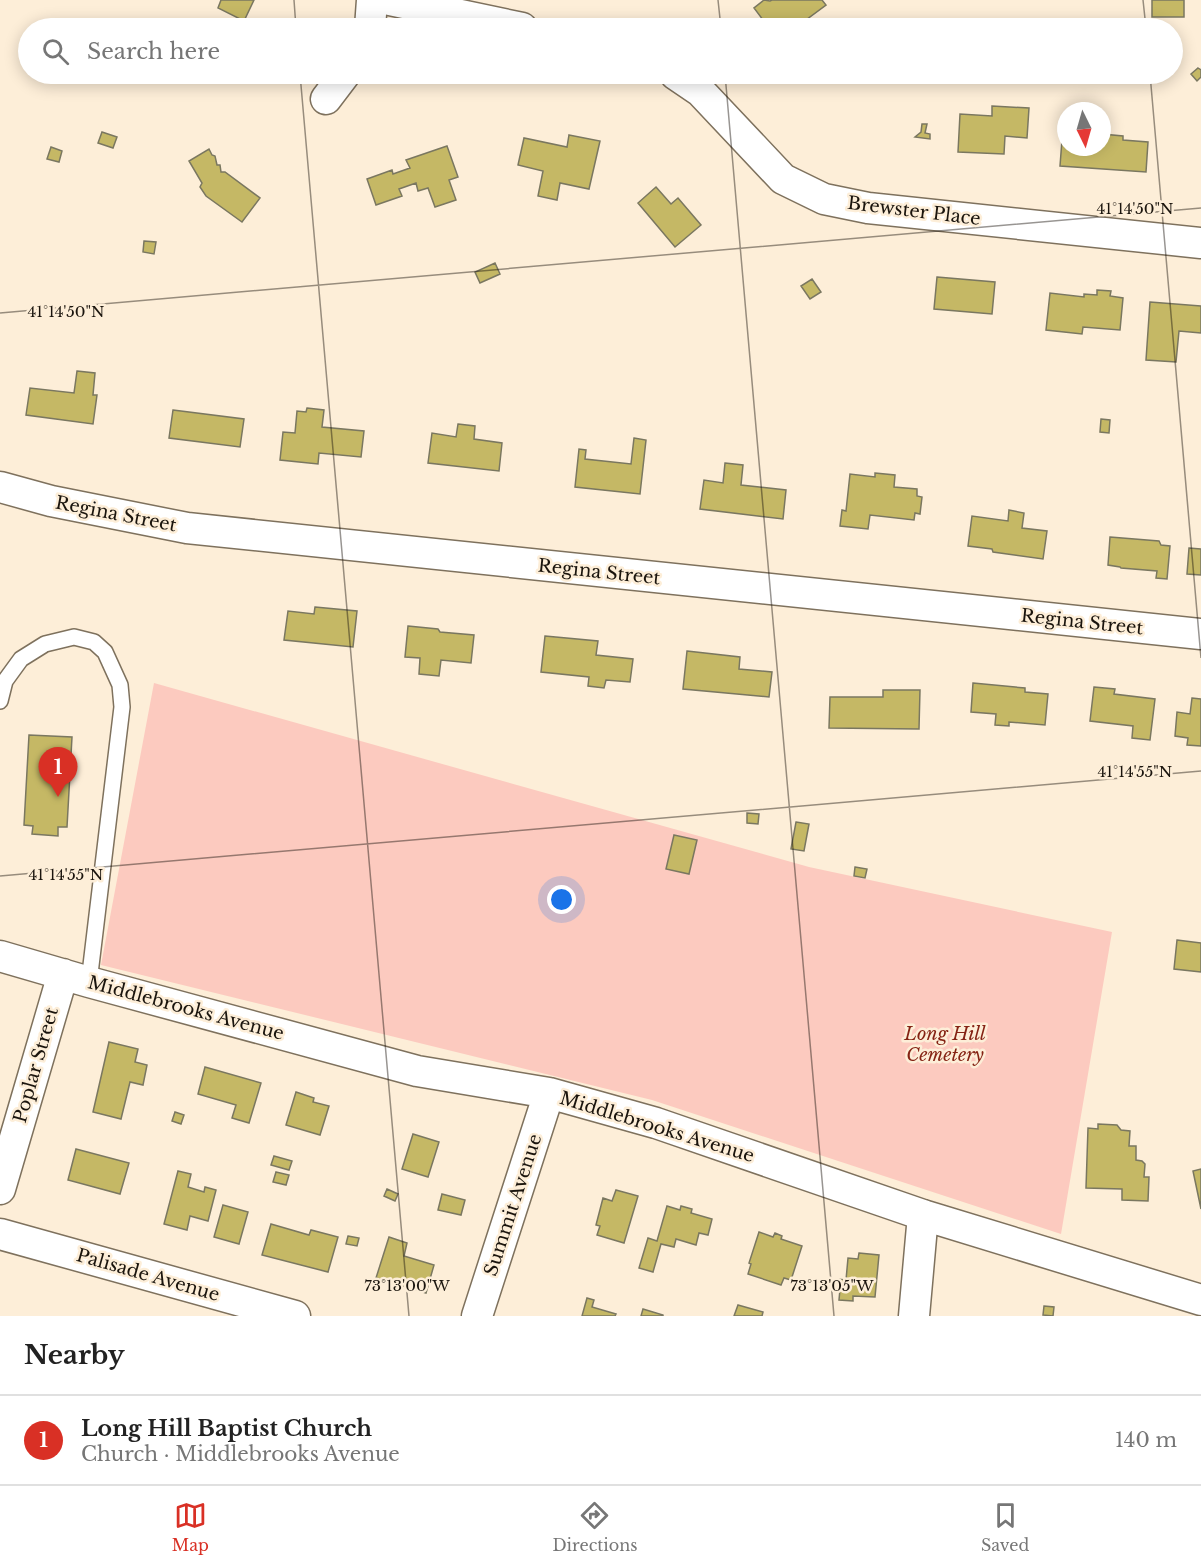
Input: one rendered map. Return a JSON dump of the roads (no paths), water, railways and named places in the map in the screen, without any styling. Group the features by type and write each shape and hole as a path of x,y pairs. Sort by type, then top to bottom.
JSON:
{"street":[{"path":"371,18 372,0"},
{"path":"390,0 475,18"},
{"path":"326,99 337,84"},
{"name":"Brewster Place","path":"690,84 700,91 783,179 824,199 868,208 1201,243"},
{"name":"Regina Street","path":"0,487 51,501 187,528 1201,634"},
{"name":"Middlebrooks Avenue","path":"0,956 417,1071 549,1093 656,1123 1188,1304"},
{"name":"Poplar Street","path":"0,1189 76,978"},
{"name":"Summit Avenue","path":"477,1316 549,1093"},
{"path":"914,1316 923,1215"},
{"name":"Palisade Avenue","path":"0,1234 295,1316"}],"lane":[{"path":"0,701 5,681 21,659 45,644 74,638 93,642 105,652 120,685 122,707 76,978"}],"place":[{"name":"Long Hill Baptist Church","path":"58,797"}],"park label":[{"name":"Long Hill Cemetery","path":"945,1044"}]}
